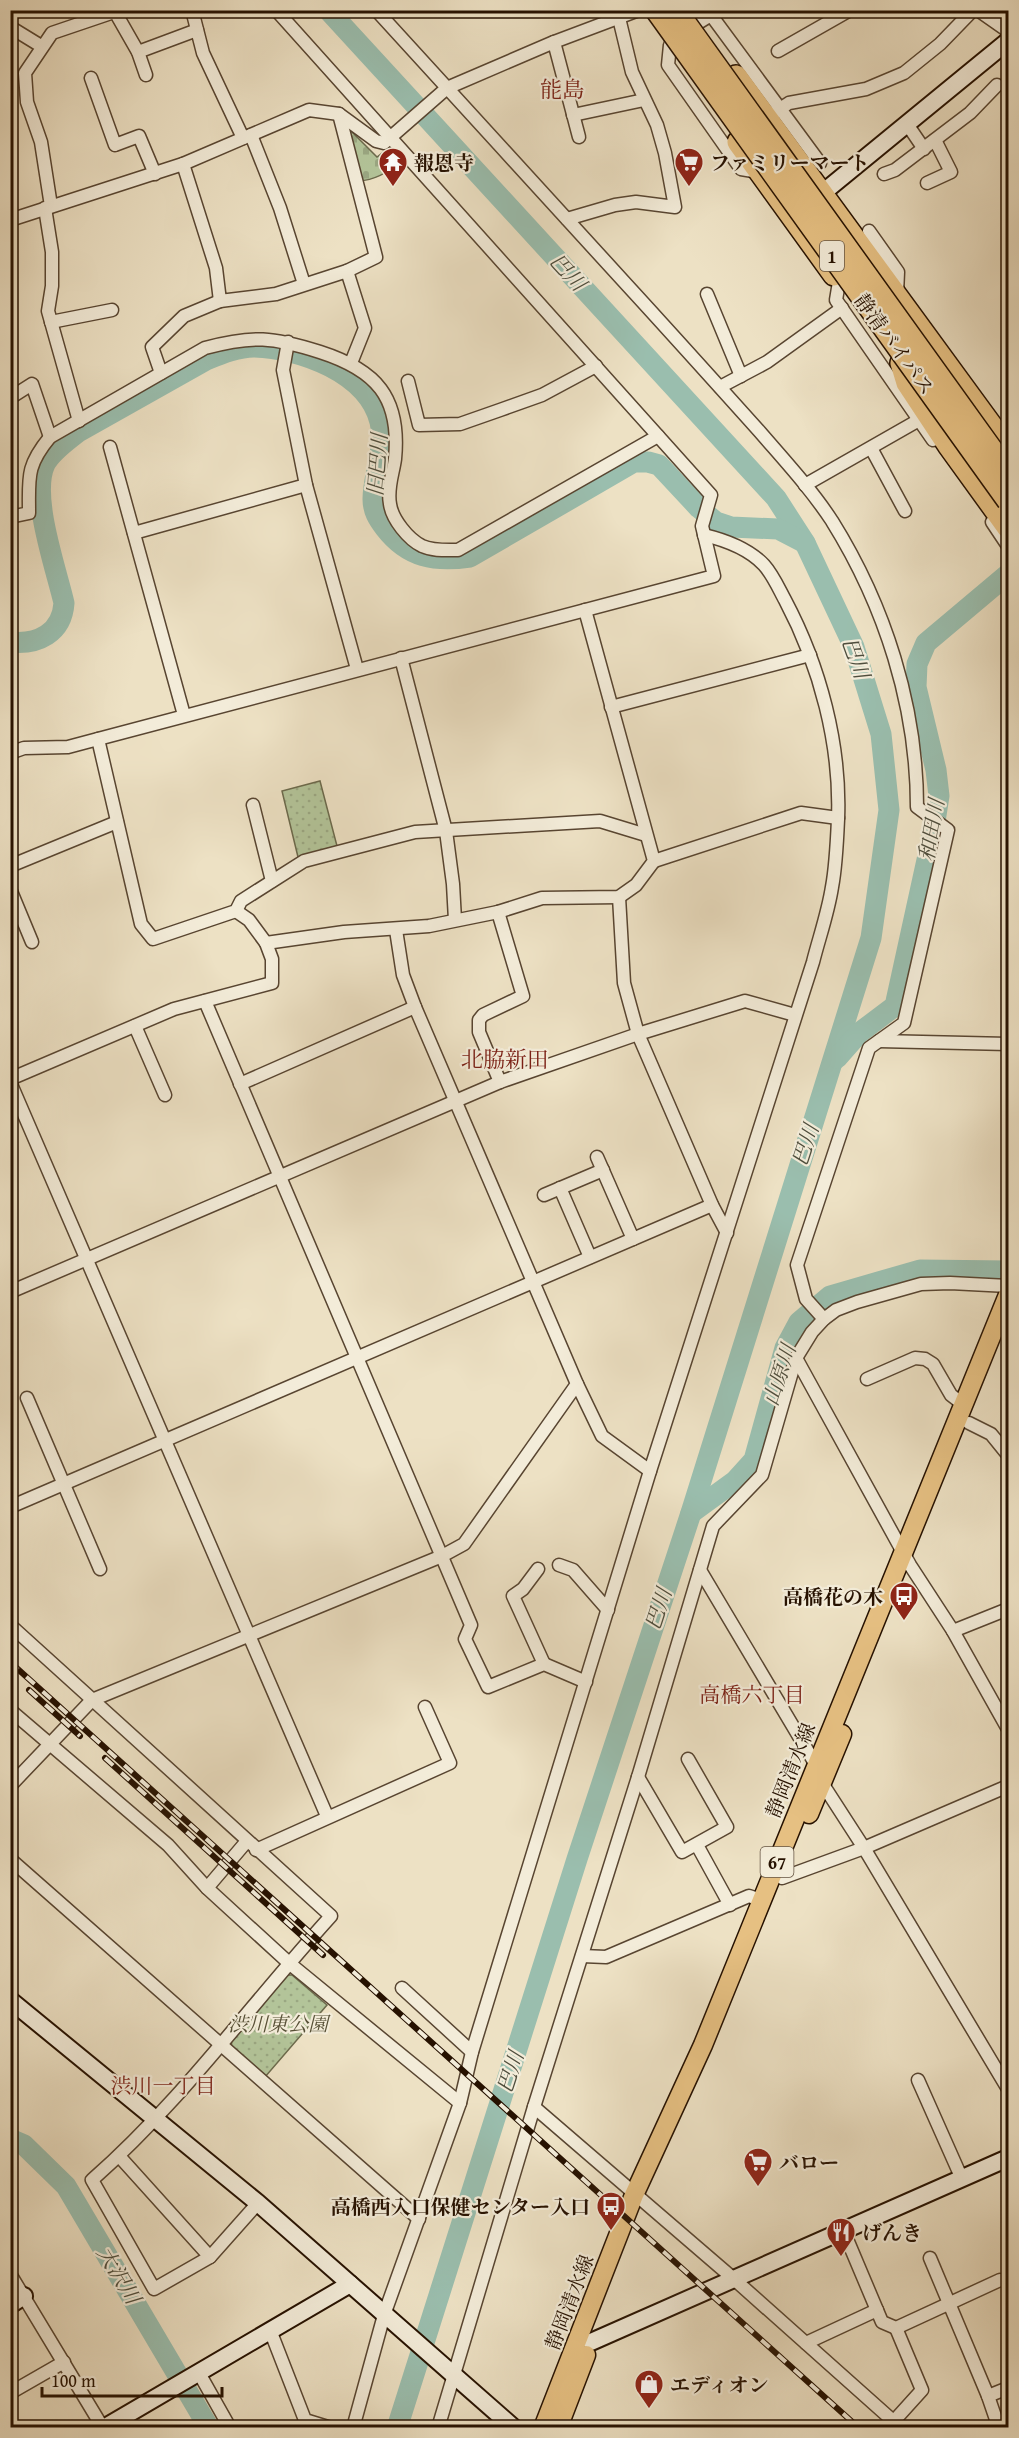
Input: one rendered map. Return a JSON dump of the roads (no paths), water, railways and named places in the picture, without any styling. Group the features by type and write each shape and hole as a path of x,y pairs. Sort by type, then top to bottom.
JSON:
{"highway":[{"path":"646,10 791,218 904,373 1008,509"},
{"name":"静清バイパス","path":"656,10 1008,501"},
{"name":"静清バイパス","path":"676,10 1008,472"},
{"path":"693,17 773,113 821,194 897,294 1008,448"},
{"path":"897,294 939,335 1008,431"},
{"path":"904,373 948,445 1008,528"}],"main road":[{"name":"静岡清水線","path":"558,2427 591,2342 639,2198 713,2049 822,1783 964,1405 1008,1295"},
{"name":"静岡清水線","path":"543,2427 703,2045 816,1765 969,1424 1008,1326"}],"street":[{"path":"10,18 15,10"},
{"path":"192,10 203,53 247,137 280,208 304,284"},
{"path":"10,753 24,748 68,747 99,740 184,715 714,576 703,530 711,495 276,10"},
{"path":"376,10 445,89 720,387 806,485 831,520 862,575 895,658 910,717 917,768 917,807 948,830 904,1023 869,1048 797,1264 806,1299 824,1319"},
{"path":"10,220 183,164 309,110 339,114 376,141 384,143 445,89 554,42 639,10"},
{"path":"778,51 850,10"},
{"path":"820,162 773,113 789,103 866,88 904,72 940,44 973,10"},
{"path":"978,10 1008,31"},
{"path":"79,421 48,311 52,286 52,252 48,207 41,142 27,102 25,73 41,46 52,33 114,11 138,52 146,75"},
{"path":"567,219 615,205 636,202 675,207 657,125 632,72 619,18"},
{"path":"10,27 41,46"},
{"path":"138,52 197,30"},
{"path":"791,218 1008,41"},
{"path":"554,42 579,137"},
{"path":"91,78 115,145 139,136 154,174"},
{"path":"884,174 895,170 970,113 997,85"},
{"path":"573,115 644,100"},
{"path":"161,373 152,347 184,316 220,301 276,294 347,271 376,257 339,114"},
{"path":"907,124 924,148"},
{"path":"927,183 951,172 935,140"},
{"path":"183,164 216,268 220,301"},
{"path":"869,231 898,272 897,294"},
{"path":"347,271 365,328 351,363"},
{"path":"839,282 836,300 1008,546"},
{"path":"707,294 741,375"},
{"path":"720,387 767,362 842,308"},
{"path":"51,322 112,310"},
{"path":"10,517 29,513 29,470 37,452 50,437 204,348 253,338 288,342 351,363 367,374 390,404 395,424 396,442 389,489 390,505 396,520 421,546 437,550 458,550 658,436"},
{"path":"288,342 283,370 306,485 357,669"},
{"path":"408,381 419,424 459,424 542,395 596,366"},
{"path":"10,398 32,384 50,437"},
{"path":"806,485 919,420"},
{"path":"110,447 184,715"},
{"path":"870,448 905,511"},
{"path":"134,533 306,485"},
{"path":"353,2427 419,2219 460,2103 472,2052 650,1471 813,962 832,888 838,818 835,765 827,712 810,655 796,620 765,565 750,553 703,530"},
{"path":"585,610 654,861"},
{"path":"611,707 810,655"},
{"path":"401,658 446,831 455,920"},
{"path":"99,740 141,924 153,939 236,911 241,901 304,861 416,832 600,821 646,835"},
{"path":"252,805 272,881"},
{"path":"266,943 344,932 396,930 498,912 542,898 619,897 636,885 654,861 801,813 838,818"},
{"path":"10,866 117,822"},
{"path":"10,889 32,942"},
{"path":"619,897 624,984 638,1034 712,1206 727,1233"},
{"path":"236,911 249,920 266,943 272,959 272,983 174,1009 10,1081 327,1816"},
{"path":"498,912 523,996 483,1015 479,1020 479,1032 500,1082"},
{"path":"396,930 403,975 415,1007 577,1384 602,1436 650,1471"},
{"path":"205,1001 471,1625 465,1639 488,1687 544,1664"},
{"path":"10,1292 500,1082 638,1034 745,1001 795,1015"},
{"path":"240,1084 415,1007"},
{"path":"135,1026 165,1095"},
{"path":"879,1041 1008,1044"},
{"path":"597,1157 633,1239"},
{"path":"544,1195 603,1170"},
{"path":"560,1188 590,1257"},
{"path":"10,1507 712,1206"},
{"path":"438,2427 452,2374 534,2107 639,1777 713,1526 762,1475 796,1358 812,1332 824,1319 836,1310 857,1302 921,1284 1008,1286"},
{"path":"796,1358 907,1559 953,1631 1008,1729"},
{"path":"867,1379 915,1358 925,1359 933,1364 951,1395 964,1405"},
{"path":"10,1786 92,1700 442,1556 464,1544 577,1384"},
{"path":"27,1398 100,1569"},
{"path":"969,1424 991,1434 1008,1455"},
{"path":"558,1565 573,1570 608,1610"},
{"path":"538,1569 523,1589 513,1596 544,1664 586,1682"},
{"path":"700,1570 816,1765 822,1783 1007,2084"},
{"path":"953,1631 1008,1609"},
{"path":"10,1625 331,1916 289,1962 222,2045 156,2120 92,2180 154,2289 210,2257 258,2203"},
{"path":"207,1887 252,1845 327,1816 450,1763 425,1707"},
{"path":"10,1710 168,1845 207,1887 289,1962 460,2103"},
{"path":"639,1777 682,1852 728,1827 688,1759"},
{"path":"782,1878 864,1848 1008,1786"},
{"path":"697,1845 730,1905"},
{"path":"10,1859 419,2219"},
{"path":"582,1956 606,1957 749,1896 761,1900"},
{"path":"402,1988 472,2052"},
{"path":"10,2000 258,2203 514,2427"},
{"path":"918,2080 962,2179"},
{"path":"534,2107 735,2280 897,2424 922,2390 896,2328 882,2322 844,2232"},
{"path":"119,2156 210,2257"},
{"path":"591,2342 1008,2158"},
{"path":"930,2258 999,2427"},
{"path":"10,2274 17,2300 64,2362 104,2427 350,2284"},
{"path":"896,2328 1000,2280"},
{"path":"806,2343 877,2310"},
{"path":"270,2330 305,2420 331,2427"},
{"path":"10,2393 64,2362"},
{"path":"198,2374 230,2427"},
{"path":"988,2396 1008,2388"}],"waterway":[{"name":"巴川","path":"328,10 776,498 805,543 854,647 881,734 889,810 871,938 691,1513 577,1859 397,2428"},
{"name":"旧巴川","path":"10,642 30,641 47,635 59,622 62,613 64,603 42,513 41,478 45,464 52,455 78,432 206,360 248,347 272,348 311,358 330,366 362,390 373,405 380,422 381,441 373,503 375,511 382,525 394,538 403,546 423,556 445,559 470,557 634,462 659,465 699,508 716,522 731,527 778,529 805,543"},
{"name":"和田川","path":"837,1058 859,1033 895,1006 934,828 939,796 936,770 916,687 917,664 926,643 1008,574"},
{"name":"山原川","path":"691,1513 735,1481 754,1460 785,1348 799,1322 830,1296 920,1270 1008,1271"},
{"name":"大沢川","path":"10,2139 24,2145 66,2186 209,2428"}],"railway":[{"path":"10,1662 859,2428"},
{"path":"29,1690 80,1736"},
{"path":"105,1758 323,1955"}],"place":[{"name":"報恩寺","path":"393,188"},
{"name":"ファミリーマート","path":"689,188"},
{"name":"高橋花の木","path":"904,1622"},
{"name":"バロー","path":"758,2188"},
{"name":"高橋西入口保健センター入口","path":"611,2232"},
{"name":"げんき","path":"841,2258"},
{"name":"エディオン","path":"649,2410"}],"district":[{"name":"能島","path":"562,89"},
{"name":"北脇新田","path":"505,1059"},
{"name":"高橋六丁目","path":"752,1694"},
{"name":"渋川一丁目","path":"163,2085"}],"park label":[{"name":"渋川東公園","path":"278,2023"}]}
